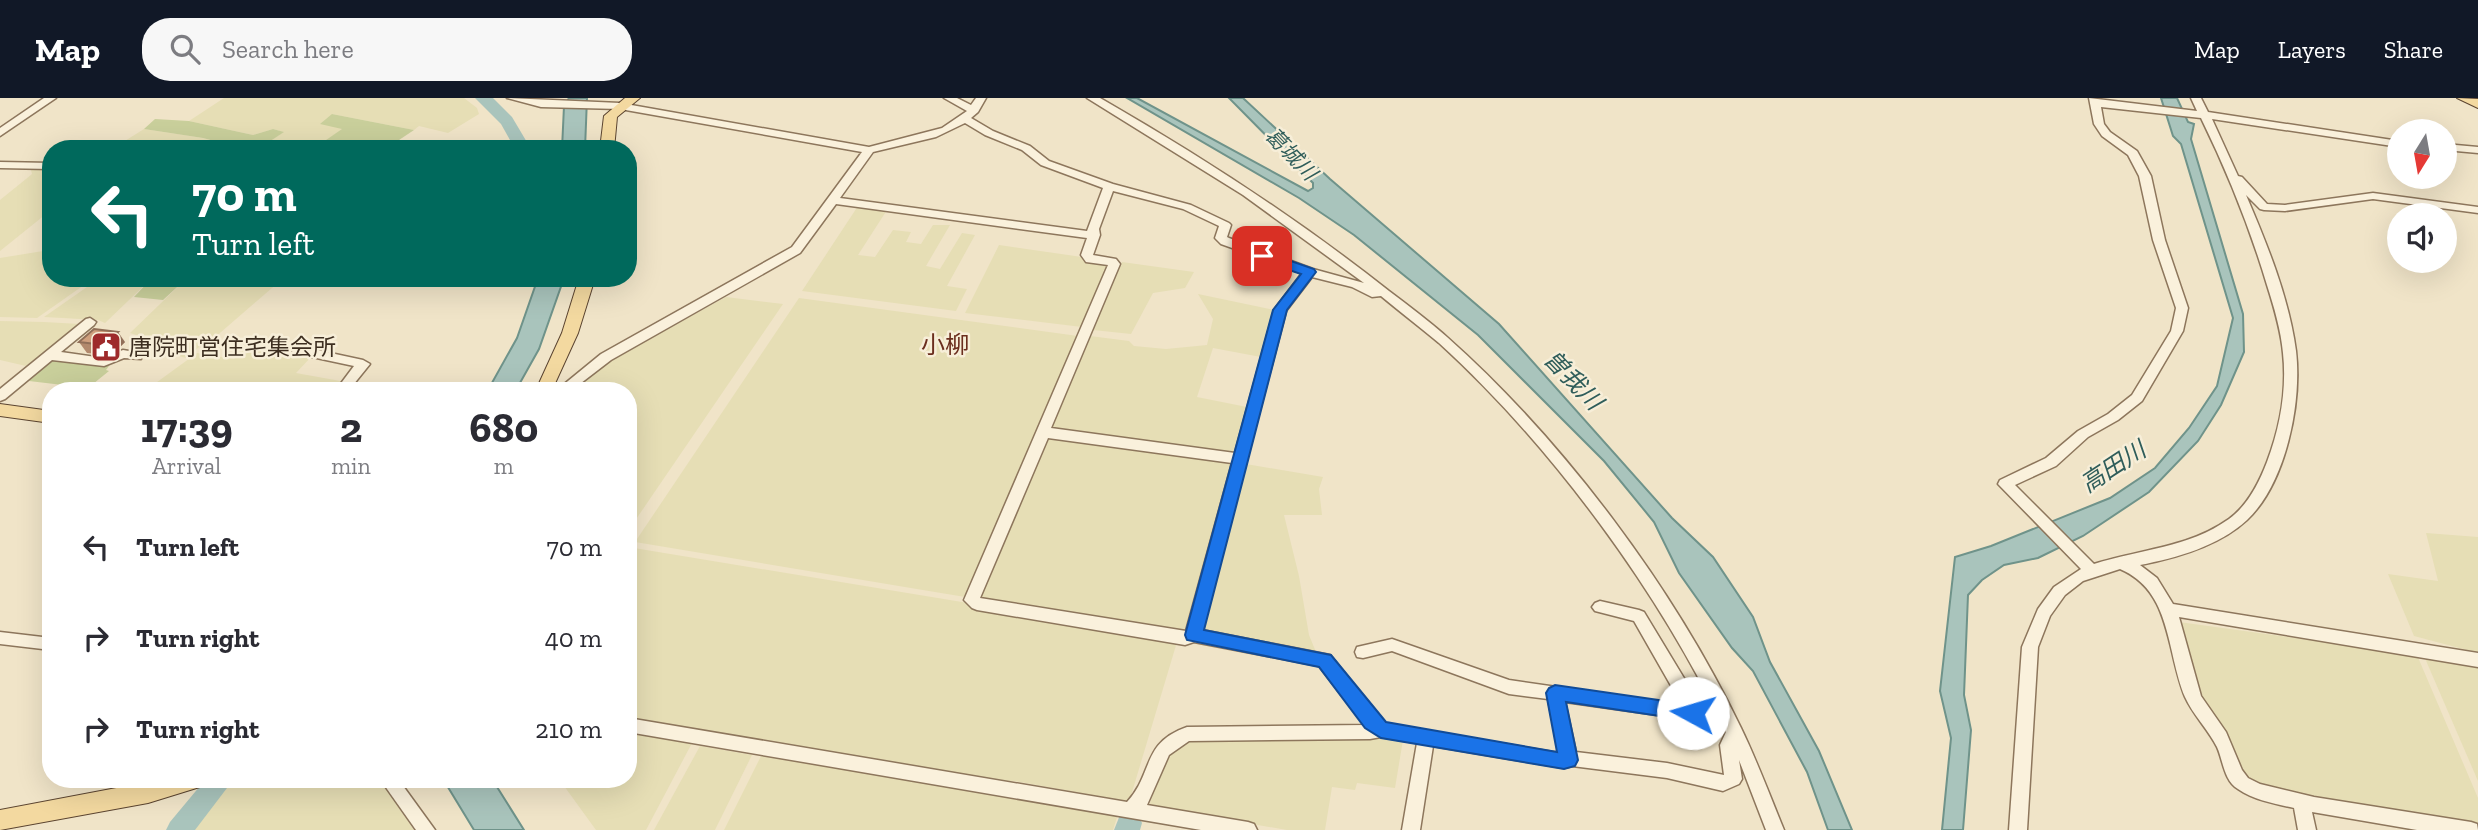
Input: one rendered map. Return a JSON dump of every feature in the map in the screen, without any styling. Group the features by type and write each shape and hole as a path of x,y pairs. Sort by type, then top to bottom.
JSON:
{"main road":[{"path":"608,140 611,116 633,98"},
{"path":"2464,98 2478,104"},
{"path":"557,382 584,287"},
{"path":"0,410 42,415"},
{"path":"0,820 165,788"}],"street":[{"path":"0,133 51,98"},
{"path":"512,98 543,101 559,106 620,106 869,150 944,132 970,115 981,98"},
{"path":"949,98 989,133 1027,148 1045,163 1109,186 1164,200 1210,216 1225,225 1221,238 1225,241 1309,272 1356,284 1394,301"},
{"path":"1092,98 1217,172 1273,209 1445,342 1482,379 1608,526 1691,650 1735,732 1775,830"},
{"path":"2018,830 2030,647 2037,622 2055,594 2088,566 2165,553 2202,541 2245,514 2274,470 2287,415 2286,333 2229,167 2196,98"},
{"path":"2088,566 2005,484 2051,462 2083,434 2113,417 2137,398 2177,331 2182,308 2159,240 2145,176 2133,153 2106,134 2099,124 2095,100 2146,105 2387,142"},
{"path":"2457,149 2478,150"},
{"path":"564,382 796,250 869,150"},
{"path":"0,165 42,166"},
{"path":"2229,167 2263,207 2285,208 2373,196 2478,210"},
{"path":"1109,186 1093,229 1094,235 1087,255 1090,259 1114,264 972,600 977,604 1185,639 1194,635 1324,660 1381,730"},
{"path":"833,200 1094,235"},
{"path":"1194,635 1280,310 1309,272"},
{"path":"0,396 90,322"},
{"path":"298,350 363,364 348,382"},
{"path":"49,355 104,362 123,354 136,356"},
{"path":"1042,432 1240,459"},
{"path":"2115,562 2138,569 2160,593 2191,694 2217,729 2239,781 2250,788 2301,801 2471,830"},
{"path":"1363,652 1392,645 1403,647 1509,687 1693,713 1693,708 1639,616 1600,607"},
{"path":"2167,609 2478,660"},
{"path":"0,638 42,642"},
{"path":"1555,693 1569,760"},
{"path":"637,726 1248,830"},
{"path":"1132,809 1141,802 1159,753 1169,741 1186,734 1381,730 1569,760 1646,766 1697,775 1723,783 1733,779 1728,745 1735,732"},
{"path":"1411,830 1426,739"},
{"path":"395,788 426,830"},
{"path":"2301,801 2307,830"}],"shaded area":[{"path":"224,98 464,98 477,108 479,114 448,133 419,126 414,130 332,114 343,129 326,140 272,140 283,132 273,129 253,135 189,121"},
{"path":"144,129 211,140 126,140"},
{"path":"31,170 42,170 42,217 0,251 0,200 32,174"},
{"path":"858,206 887,210 858,255 875,257 893,230 911,232 906,242 921,244 933,225 950,225 926,266 940,269 962,233 975,235 947,286 967,289 956,311 802,291"},
{"path":"999,245 1082,257 1083,260 1108,264 1082,327 965,313"},
{"path":"42,251 42,287 81,287 37,318 0,317 0,258"},
{"path":"1122,262 1194,272 1185,288 1153,293 1131,334 1093,330"},
{"path":"87,287 143,287 105,323 98,320 44,317"},
{"path":"178,287 273,287 213,339 205,342 186,358 165,352 169,346 130,333"},
{"path":"1198,294 1274,310 1261,357 1213,348 1197,397 1247,407 1235,454 1051,429 1090,336 1129,341 1134,346 1166,349 1207,345 1213,319"},
{"path":"726,297 783,304 637,518 637,382 582,382 611,360"},
{"path":"799,298 1078,336 965,597 637,542"},
{"path":"0,321 80,324 26,366 0,360"},
{"path":"248,346 312,356 296,373 346,382 157,382 197,353 234,359"},
{"path":"1045,436 1234,462 1189,635 978,602"},
{"path":"1246,464 1323,477 1319,489 1322,515 1284,515 1299,576 1309,635 1318,657 1202,630"},
{"path":"2426,533 2478,537 2478,653 2414,636 2388,574 2438,581"},
{"path":"637,548 968,603 1177,642 1130,799 1125,801 696,731 694,728 637,718"},
{"path":"2179,622 2417,655 2478,798 2478,826 2268,790 2247,778 2239,769 2230,740 2201,698"},
{"path":"2424,656 2478,664 2478,781"},
{"path":"637,734 692,743 646,830 596,830 566,788 637,788"},
{"path":"1192,739 1403,740 1395,788 1357,783 1355,790 1332,787 1325,830 1287,830 1149,806 1165,757"},
{"path":"700,746 752,755 715,830 654,830"},
{"path":"762,754 1118,814 1113,830 724,830"},
{"path":"225,788 385,788 414,830 191,830"}],"green space":[{"path":"332,114 414,130 399,140 326,140 342,129 320,124"},
{"path":"155,119 189,121 253,135 273,129 284,132 272,140 210,140 144,129"},
{"path":"143,287 177,287 163,300 134,297"},
{"path":"54,359 109,366 106,370 109,371 95,382 29,381"}],"water":[{"path":"569,98 587,98 585,140 562,140 564,106"},
{"name":"葛城川","path":"1127,98 1137,98 1308,191 1313,188 1313,183 1229,98 1243,98 1330,179 1499,324 1672,518 1713,557 1753,617 1770,662 1819,751 1852,830 1828,830 1807,772 1753,671 1732,648 1679,573 1654,522 1604,461 1478,335 1354,235 1299,198"},
{"path":"2161,98 2177,98 2188,122 2194,124 2191,139 2243,314 2244,352 2221,405 2198,441 2149,492 2083,536 2038,558 2004,565 1982,580 1968,595 1964,695 1971,730 1963,830 1942,830 1951,738 1940,691 1955,557 1991,546 2110,498 2155,468 2189,428 2217,386 2233,318 2181,144 2173,136"},
{"path":"535,287 561,287 539,349 520,382 492,382 517,338"},
{"path":"448,788 498,788 524,830 474,830"}],"building":[{"path":"94,329 118,332 96,344 79,342"}],"waterway":[{"path":"483,98 496,109 518,140"},
{"path":"179,830 214,788"},
{"path":"1127,830 1129,823"}],"place":[{"name":"唐院町営住宅集会所","path":"106,347"}],"district":[{"name":"小柳","path":"945,345"}],"route":[{"path":"1262,256 1309,272 1280,310 1194,635 1324,660 1381,730 1564,761 1569,760 1555,693 1693,713"}],"water label":[{"name":"曽我川","path":"1573,380"},
{"name":"高田川","path":"2113,467"}]}
